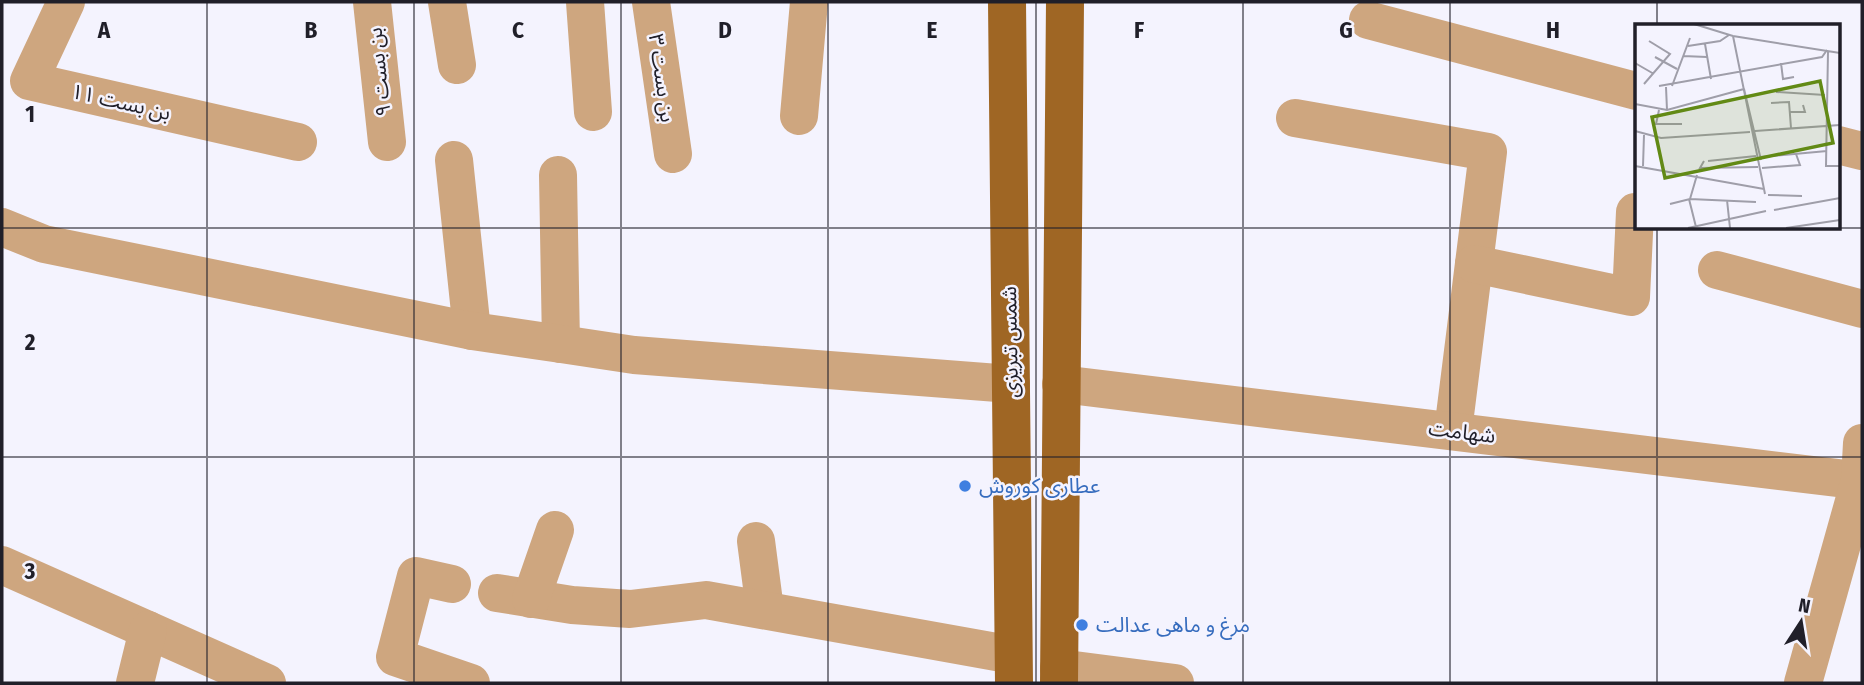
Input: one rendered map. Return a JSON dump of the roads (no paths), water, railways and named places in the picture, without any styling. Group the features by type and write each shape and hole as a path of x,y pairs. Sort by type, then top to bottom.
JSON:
{"main road":[{"name":"شمس تبریزی","path":"1007,2 1013,669"},
{"path":"1059,676 1065,2"},
{"path":"1011,384 1061,384"}],"street":[{"name":"بن بست ۱۱","path":"66,2 29,81 298,142"},
{"name":"بن بست ۹","path":"372,2 387,142"},
{"path":"447,2 457,65"},
{"path":"585,2 593,112"},
{"name":"بن بست ۳","path":"651,2 673,154"},
{"path":"799,117 809,2"},
{"path":"1368,20 1635,91"},
{"path":"1295,118 1488,152 1453,431"},
{"path":"1840,146 1862,151"},
{"path":"454,160 472,331"},
{"path":"558,175 561,344"},
{"path":"1474,264 1631,297 1635,212"},
{"path":"2,227 44,244 472,331 634,355 1011,384"},
{"path":"1717,270 1862,309"},
{"name":"شهامت","path":"1061,384 1453,431 1861,468"},
{"path":"1804,683 1848,581 1861,468"},
{"path":"555,530 514,596 572,605 630,609 706,600 765,610 1013,669"},
{"path":"756,541 765,610"},
{"path":"2,565 267,683"},
{"path":"452,584 416,576 395,657 471,683"},
{"path":"135,683 148,630"},
{"path":"1059,676 1175,683"}],"place":[{"name":"عطاری کوروش","path":"965,486"},
{"name":"مرغ و ماهی عدالت","path":"1082,625"}]}
